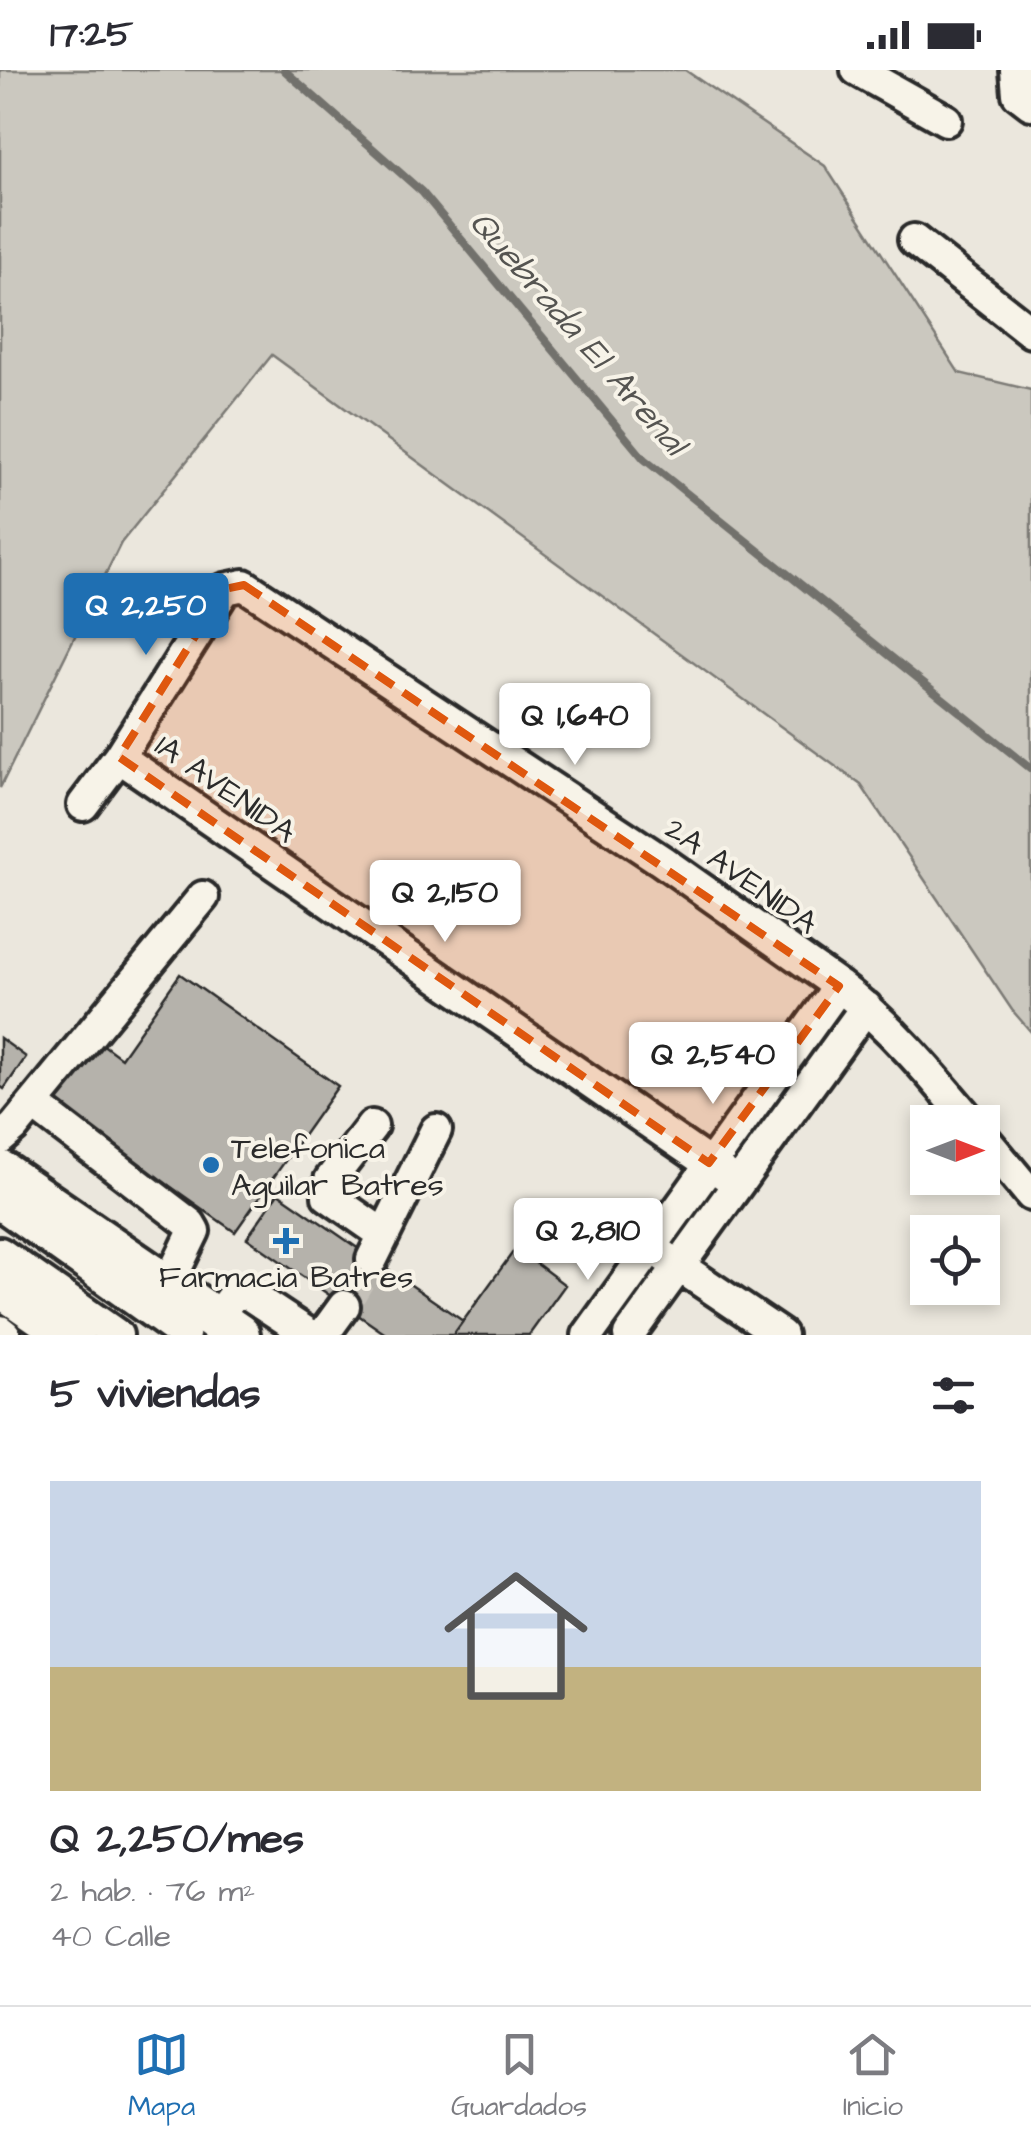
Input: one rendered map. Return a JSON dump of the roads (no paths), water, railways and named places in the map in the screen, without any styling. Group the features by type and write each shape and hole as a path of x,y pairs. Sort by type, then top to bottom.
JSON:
{"highway":[{"path":"0,1172 167,1287 212,1330"},
{"path":"0,1285 72,1335"}],"street":[{"path":"857,70 946,120"},
{"path":"1016,70 1018,94 1031,104"},
{"path":"914,240 1031,332"},
{"name":"2A AVENIDA","path":"119,757 225,589 244,585 662,861 839,986 924,1065 957,1105"},
{"path":"83,805 119,757"},
{"name":"1A AVENIDA","path":"119,757 737,1183"},
{"path":"0,1139 203,897"},
{"path":"588,1335 839,986"},
{"path":"629,1335 866,1007"},
{"path":"33,1104 190,1224 194,1231 167,1287"},
{"path":"372,1126 330,1180 328,1196 378,1247 436,1130"},
{"path":"1000,1158 1031,1196"},
{"path":"0,1204 212,1330 237,1290 310,1335"},
{"path":"650,1246 781,1335"},
{"path":"0,1253 116,1335"},
{"path":"323,1335 344,1306"}],"waterway":[{"name":"Quebrada El Arenal","path":"284,70 422,192 644,459 1031,769"}],"tunnel":[{"path":"344,1306 372,1259"}],"place":[{"name":"Telefonica Aguilar Batres","path":"211,1165"},
{"name":"Farmacia Batres","path":"286,1241"}]}
